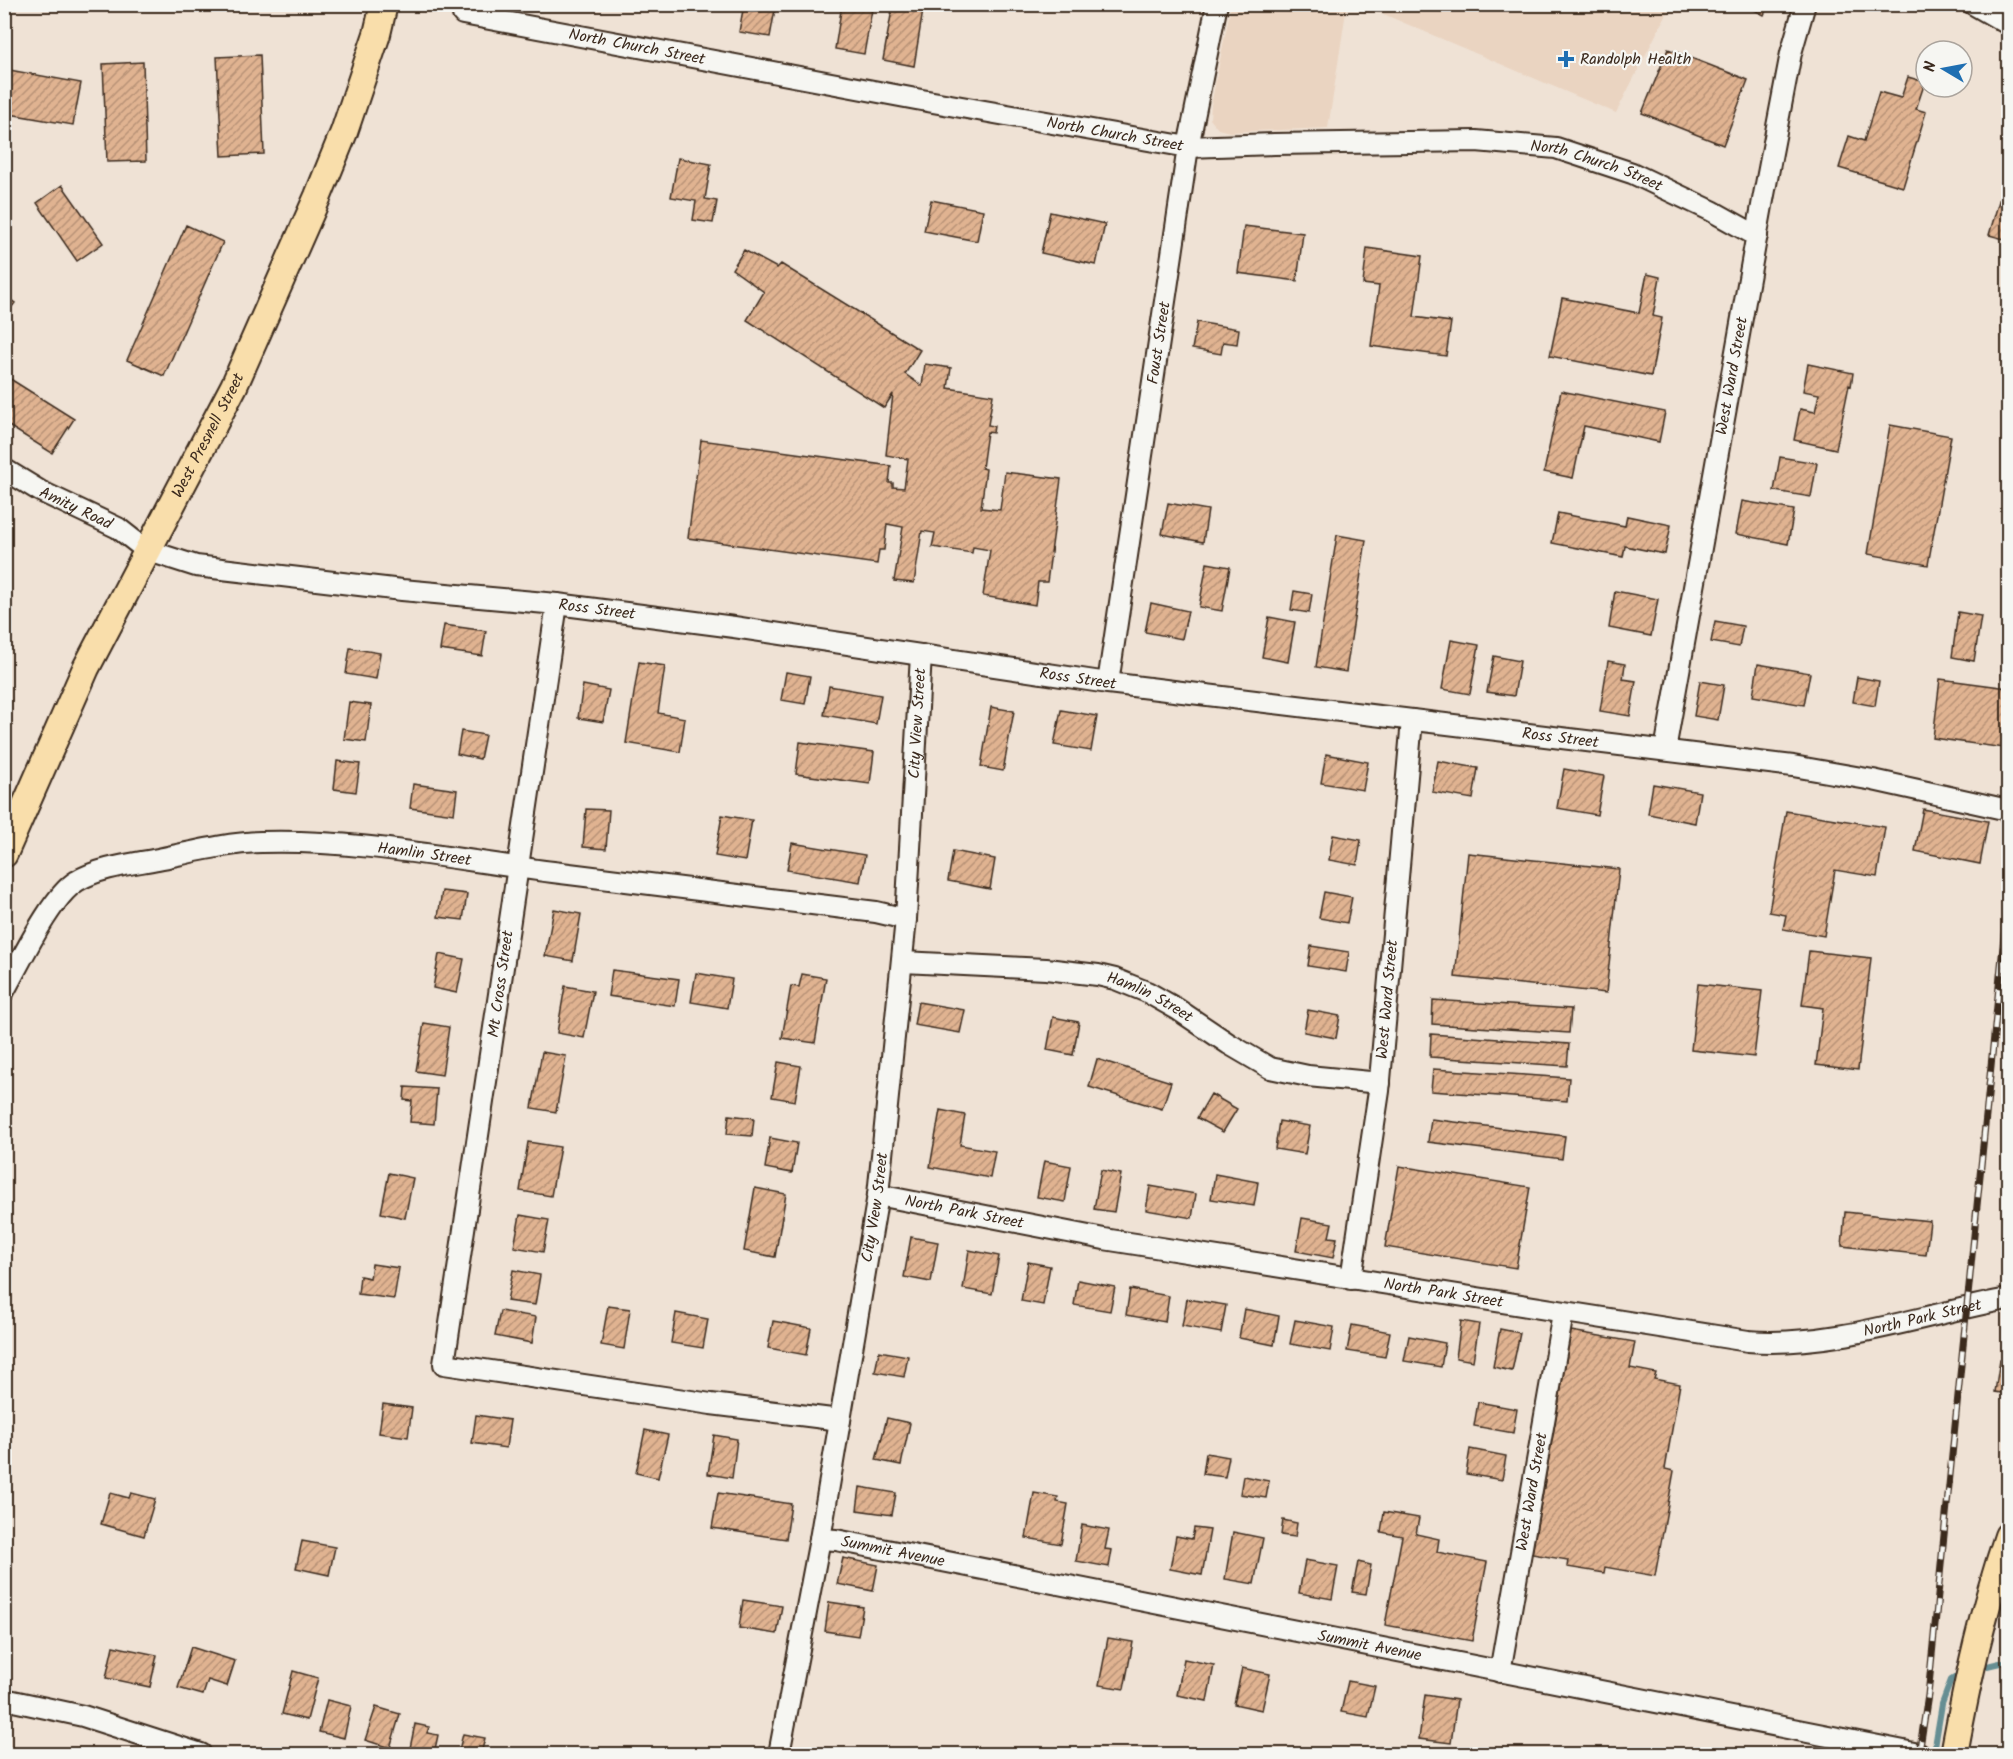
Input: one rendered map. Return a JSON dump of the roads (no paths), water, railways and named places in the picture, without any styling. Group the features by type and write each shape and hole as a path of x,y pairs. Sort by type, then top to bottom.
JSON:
{"main road":[{"name":"West Presnell Street","path":"4,854 86,668 234,386 344,132 377,34 384,4"},
{"path":"1954,1755 1969,1671 1982,1617 2008,1536"}],"street":[{"name":"Foust Street","path":"1108,683 1188,147 1217,4"},
{"name":"West Ward Street","path":"1665,750 1787,73 1805,4"},
{"path":"1973,4 2008,24"},
{"name":"North Church Street","path":"463,14 904,97 1188,147 1476,141 1556,148 1632,173 1712,211 1757,236"},
{"name":"Amity Road","path":"4,469 40,491 118,528 146,550"},
{"name":"Ross Street","path":"146,550 196,566 402,590 557,604 745,629 1108,683 1793,766 2008,810"},
{"name":"Mt Cross Street","path":"557,604 444,1364 711,1404 840,1420"},
{"name":"City View Street","path":"779,1755 820,1539 878,1195 903,962 921,655"},
{"name":"West Ward Street","path":"1351,1279 1380,1083 1412,720"},
{"name":"Hamlin Street","path":"4,991 57,899 76,881 105,870 226,846 260,842 312,843 416,852 876,912 906,920"},
{"name":"Hamlin Street","path":"903,962 1047,969 1115,979 1147,992 1177,1009 1270,1068 1308,1076 1380,1083"},
{"name":"North Park Street","path":"878,1195 1104,1239 1748,1341 1783,1343 1894,1325 1966,1306 2008,1299"},
{"name":"West Ward Street","path":"1500,1672 1563,1313"},
{"name":"Summit Avenue","path":"820,1539 836,1540 1919,1755"},
{"path":"4,1699 83,1716 201,1755"}],"waterway":[{"path":"1979,1668 2008,1661"},
{"path":"1934,1752 1942,1704 1951,1680 1961,1674"}],"railway":[{"path":"2006,905 2008,881"},
{"path":"1919,1754 1928,1695 2008,896"}],"place":[{"name":"Randolph Health","path":"1566,59"}]}
